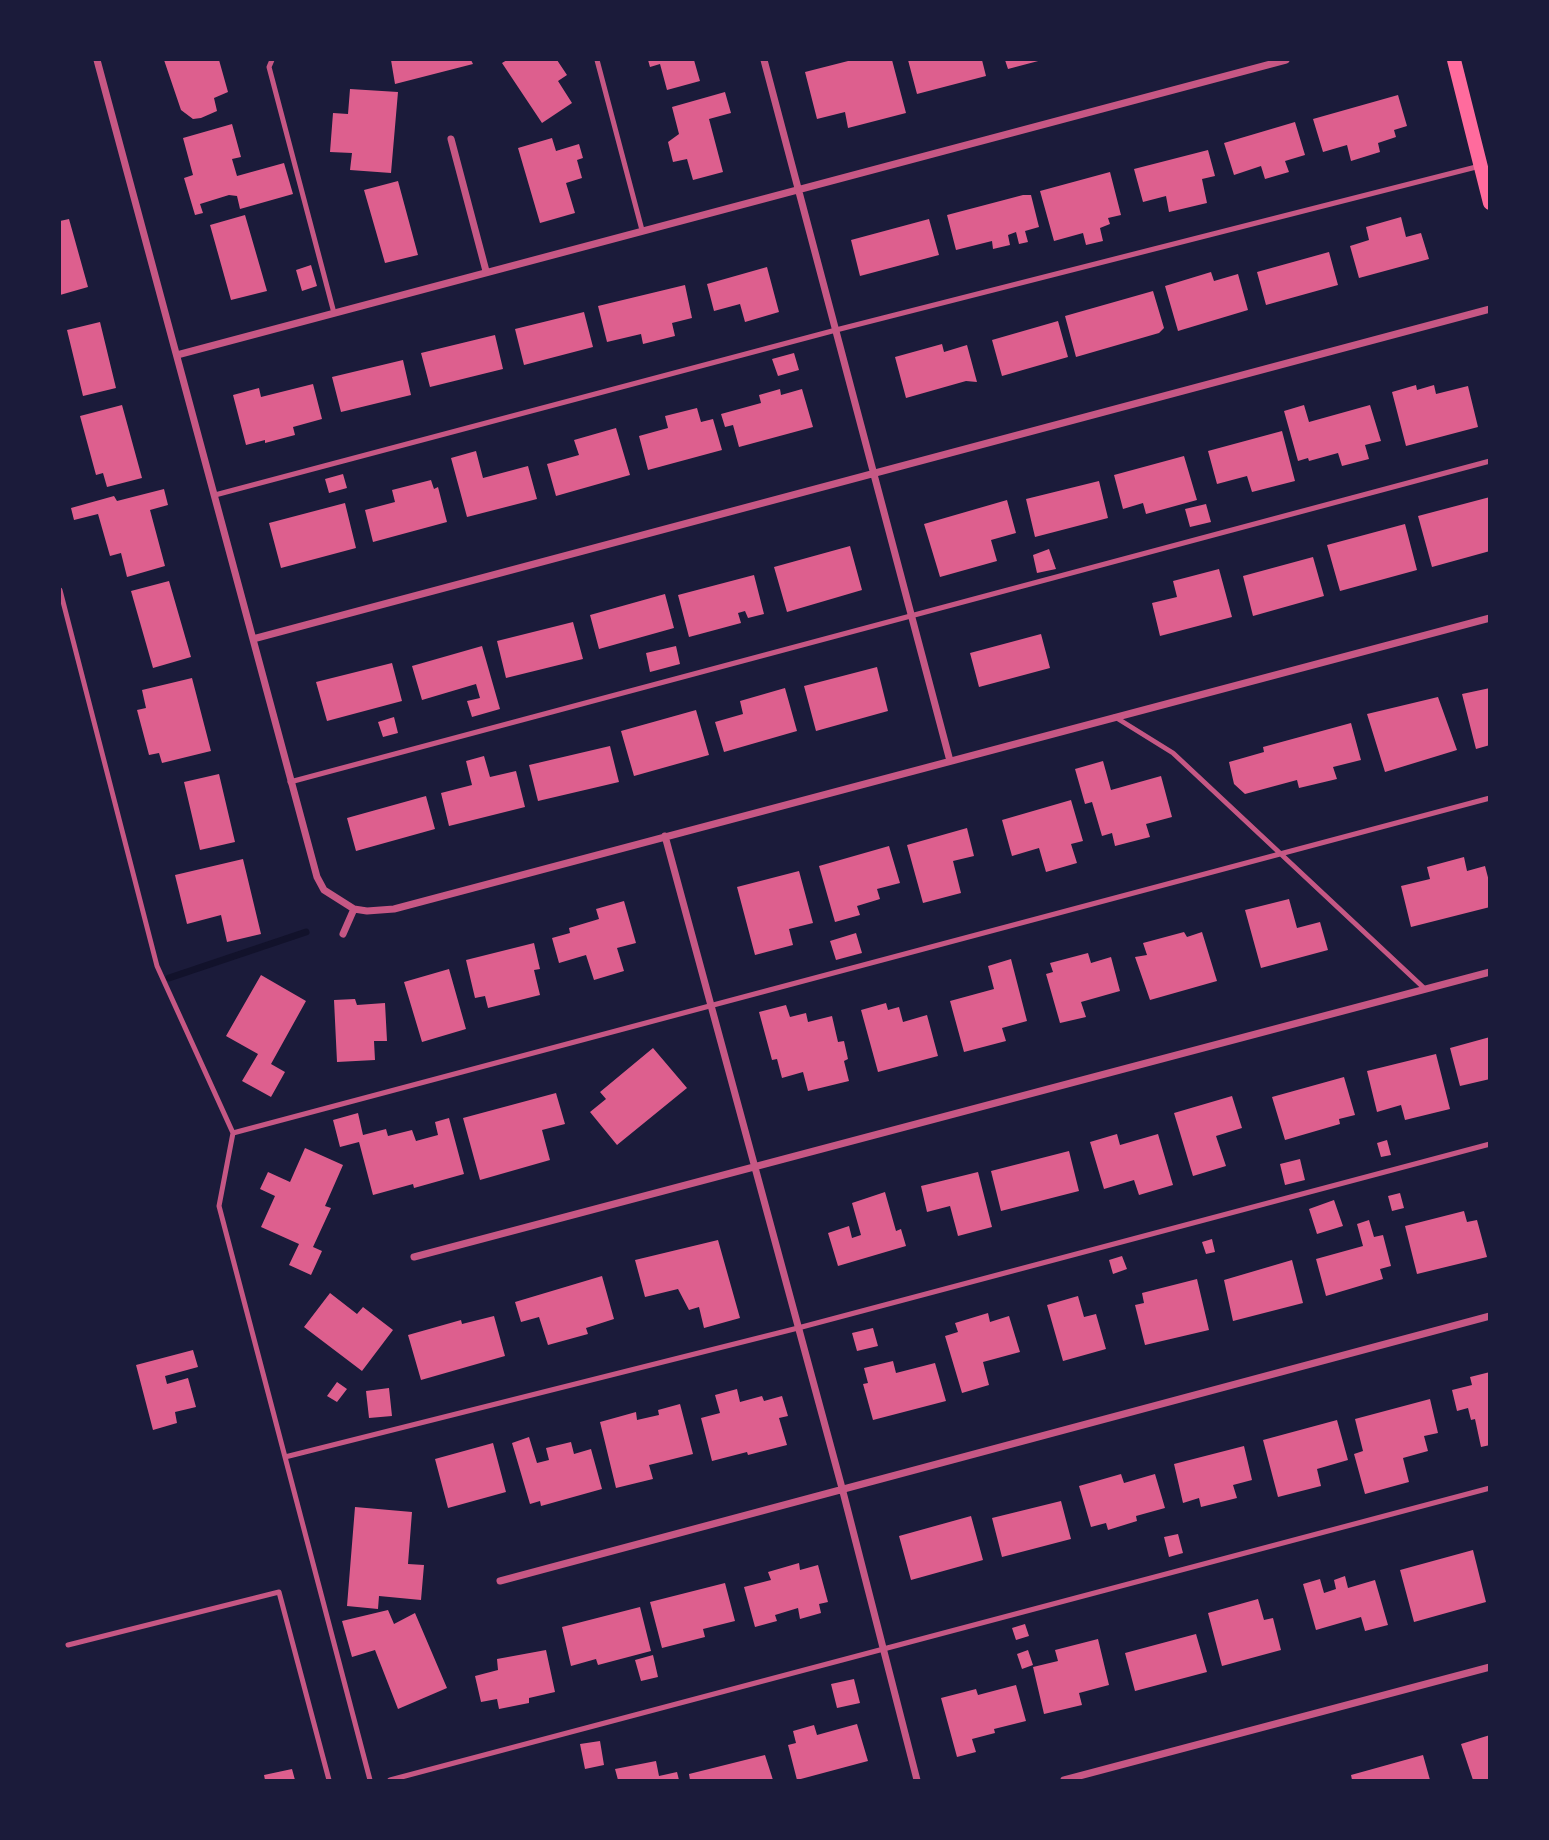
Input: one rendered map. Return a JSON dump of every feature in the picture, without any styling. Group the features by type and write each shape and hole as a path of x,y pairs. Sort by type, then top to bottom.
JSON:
{"main road":[{"path":"1454,60 1489,203"}],"street":[{"path":"97,60 317,877 324,890 354,909 394,909 1489,618"},
{"path":"764,60 950,761"},
{"path":"177,355 1286,60"},
{"path":"451,139 486,271"},
{"path":"253,639 1489,309"},
{"path":"665,836 842,1488 917,1780"},
{"path":"342,934 354,909"},
{"path":"414,1257 1489,972"},
{"path":"500,1581 1489,1316"},
{"path":"1064,1780 1489,1667"}],"lane":[{"path":"272,60 269,67 334,313"},
{"path":"597,60 642,230"},
{"path":"215,495 836,330 1480,166"},
{"path":"290,782 1489,461"},
{"path":"60,590 157,966 233,1133 219,1206 370,1780"},
{"path":"1115,717 1173,753 1425,989"},
{"path":"233,1133 1489,799"},
{"path":"285,1457 798,1328 1489,1144"},
{"path":"390,1780 1489,1488"},
{"path":"68,1645 279,1592 329,1780"}],"building":[{"path":"164,60 219,60 228,92 214,98 217,111 193,119 181,110"},
{"path":"391,60 471,60 473,64 395,84"},
{"path":"507,60 557,60 567,75 558,81 572,103 542,123 502,63"},
{"path":"648,60 694,60 700,81 667,90 660,64 650,67"},
{"path":"852,60 892,60 906,113 848,128 845,112 817,119 805,72"},
{"path":"908,60 982,60 986,76 917,94"},
{"path":"1005,60 1042,60 1008,69"},
{"path":"350,89 398,92 391,173 350,170 352,153 330,152 333,113 348,114"},
{"path":"725,92 731,113 709,119 723,172 693,180 687,159 673,162 668,142 679,134 672,107"},
{"path":"1398,95 1407,126 1394,130 1396,137 1378,143 1380,152 1351,161 1347,145 1323,152 1313,119"},
{"path":"1295,122 1305,155 1285,161 1289,172 1265,179 1261,166 1234,175 1224,143"},
{"path":"232,124 241,157 232,159 237,176 284,163 293,194 240,209 237,196 229,195 200,204 203,213 195,215 184,178 193,175 183,138"},
{"path":"552,138 556,151 579,144 583,158 577,160 582,178 566,183 575,213 540,223 518,148"},
{"path":"1208,150 1215,176 1202,179 1207,203 1169,212 1166,196 1143,202 1134,169"},
{"path":"1110,172 1121,215 1108,218 1110,224 1100,228 1103,241 1086,245 1083,233 1054,241 1040,191"},
{"path":"398,181 418,255 385,263 364,190"},
{"path":"1031,195 1039,227 1025,231 1028,242 1019,244 1016,232 1008,235 1010,245 993,249 992,241 956,250 947,215"},
{"path":"245,215 267,291 231,300 210,225"},
{"path":"1401,217 1406,237 1421,233 1429,259 1359,278 1350,246 1369,240 1366,227"},
{"path":"69,219 88,287 60,295 60,221"},
{"path":"929,219 939,255 860,276 851,240"},
{"path":"1329,252 1338,285 1266,305 1257,272"},
{"path":"311,265 317,286 302,291 296,270"},
{"path":"767,267 779,312 745,322 740,304 714,311 707,284"},
{"path":"1211,272 1214,281 1238,274 1248,310 1178,331 1165,286"},
{"path":"685,285 692,318 672,323 675,336 643,344 641,334 607,342 598,306"},
{"path":"1153,291 1164,328 1159,333 1076,357 1065,316"},
{"path":"584,312 593,347 524,365 515,329"},
{"path":"1058,321 1068,357 1002,376 992,340"},
{"path":"100,322 116,388 83,396 67,330"},
{"path":"495,335 503,369 430,387 421,353"},
{"path":"942,344 944,352 967,345 977,382 966,381 906,398 895,357"},
{"path":"794,353 799,370 778,376 772,359"},
{"path":"403,360 411,395 341,412 332,377"},
{"path":"313,384 322,419 293,427 295,435 246,445 233,395 259,388 261,397"},
{"path":"1416,385 1417,390 1434,385 1436,394 1468,386 1478,427 1406,446 1392,392"},
{"path":"780,389 781,395 802,389 813,427 739,447 733,425 725,427 721,414 761,403 759,395"},
{"path":"122,405 142,478 107,487 103,473 96,475 80,416"},
{"path":"1304,405 1309,422 1370,405 1381,441 1365,445 1369,459 1342,466 1338,453 1309,461 1308,458 1298,461 1284,411"},
{"path":"697,408 701,422 713,419 722,450 648,470 639,436 668,428 665,416"},
{"path":"616,428 630,475 556,496 547,464 579,455 574,440"},
{"path":"1282,431 1295,481 1252,492 1247,476 1217,484 1208,451"},
{"path":"476,451 483,478 528,466 537,499 467,517 451,458"},
{"path":"1184,456 1197,500 1146,514 1143,503 1123,509 1114,475"},
{"path":"343,474 347,488 329,493 325,479"},
{"path":"431,480 434,489 438,487 447,522 373,542 365,510 395,502 392,490"},
{"path":"1099,481 1108,518 1035,537 1026,499"},
{"path":"164,489 168,505 150,510 165,566 127,577 121,553 110,556 98,514 74,520 71,508 114,496 117,501"},
{"path":"1490,497 1490,551 1432,567 1418,516"},
{"path":"1007,500 1016,533 991,540 997,561 940,577 924,524"},
{"path":"345,503 356,548 281,568 269,523"},
{"path":"1206,504 1211,522 1190,527 1185,509"},
{"path":"1405,524 1417,570 1340,591 1327,545"},
{"path":"850,546 862,590 787,612 774,567"},
{"path":"1049,549 1056,569 1037,573 1033,555"},
{"path":"1313,557 1324,596 1253,616 1243,576"},
{"path":"1219,569 1232,617 1160,636 1152,603 1177,597 1173,581"},
{"path":"754,575 764,614 748,618 745,611 738,613 741,623 689,637 678,595"},
{"path":"169,581 191,657 153,668 131,591"},
{"path":"665,594 674,628 599,649 590,615"},
{"path":"573,622 583,659 506,678 497,641"},
{"path":"1041,634 1050,668 979,687 970,653"},
{"path":"482,646 500,709 472,717 467,701 480,698 476,684 422,700 412,666"},
{"path":"676,646 680,664 650,672 646,653"},
{"path":"392,663 402,701 327,721 316,682"},
{"path":"877,667 888,711 816,731 804,686"},
{"path":"192,678 211,751 162,763 159,753 149,755 137,710 146,708 142,690"},
{"path":"785,688 797,731 724,752 715,722 743,714 740,701"},
{"path":"1490,688 1490,745 1476,749 1462,694"},
{"path":"1438,697 1457,750 1385,772 1367,714"},
{"path":"696,710 709,755 634,776 621,731"},
{"path":"394,717 398,733 383,737 378,722"},
{"path":"1351,723 1361,760 1333,767 1337,779 1299,788 1297,780 1245,794 1234,784 1229,762 1264,752 1263,747"},
{"path":"610,746 619,782 538,801 529,765"},
{"path":"484,756 490,777 516,771 525,807 449,826 441,793 472,785 466,761"},
{"path":"1103,761 1111,790 1161,776 1172,817 1146,824 1150,837 1115,846 1112,833 1102,836 1092,802 1085,804 1075,769"},
{"path":"219,774 235,842 200,850 184,782"},
{"path":"426,796 435,829 356,851 347,818"},
{"path":"1071,800 1083,841 1071,844 1077,863 1046,872 1039,848 1012,856 1002,820"},
{"path":"967,828 974,856 953,861 961,893 923,903 907,845"},
{"path":"889,846 900,883 877,889 880,899 857,906 860,915 835,922 819,866"},
{"path":"1464,857 1467,871 1485,866 1490,885 1490,907 1411,927 1401,886 1430,879 1427,867"},
{"path":"243,859 261,934 227,942 221,915 187,924 175,875"},
{"path":"799,871 813,923 789,929 793,945 755,955 737,887"},
{"path":"1289,899 1297,928 1320,922 1328,950 1261,968 1245,910"},
{"path":"624,901 636,943 617,948 624,971 594,980 586,955 559,963 552,938 570,933 569,928 599,919 596,909"},
{"path":"1184,932 1187,937 1202,932 1217,981 1150,1000 1135,957 1147,955 1143,943"},
{"path":"856,933 862,953 836,960 830,941"},
{"path":"534,943 540,969 534,970 540,995 488,1008 485,996 475,998 466,960"},
{"path":"1088,953 1091,963 1111,957 1120,991 1081,1002 1086,1017 1060,1023 1046,974 1053,972 1050,963"},
{"path":"1011,959 1027,1021 1002,1028 1006,1041 964,1052 950,1001 994,989 988,966"},
{"path":"449,969 466,1029 422,1042 404,982"},
{"path":"261,975 306,1001 271,1064 285,1072 271,1097 242,1081 258,1054 226,1036"},
{"path":"355,999 357,1005 385,1003 387,1041 374,1041 375,1060 337,1062 334,1000"},
{"path":"886,1003 888,1010 899,1007 903,1022 927,1015 938,1056 878,1072 861,1010"},
{"path":"786,1005 790,1017 806,1013 808,1022 832,1016 838,1042 844,1041 848,1059 844,1061 849,1081 808,1091 803,1072 782,1078 777,1059 772,1060 759,1012"},
{"path":"1490,1037 1490,1079 1460,1086 1450,1048"},
{"path":"653,1048 687,1088 617,1145 590,1112 606,1099 600,1092"},
{"path":"1436,1054 1450,1109 1405,1120 1401,1105 1377,1112 1367,1071"},
{"path":"1344,1077 1355,1115 1339,1119 1340,1124 1285,1140 1272,1097"},
{"path":"556,1093 565,1124 542,1130 550,1160 480,1180 463,1118"},
{"path":"1232,1096 1242,1128 1216,1136 1226,1166 1193,1176 1174,1113"},
{"path":"358,1113 363,1135 386,1129 388,1136 412,1130 416,1141 438,1135 435,1122 449,1118 464,1174 414,1188 413,1184 373,1195 359,1142 340,1147 333,1120"},
{"path":"1117,1134 1120,1145 1158,1134 1173,1185 1139,1195 1134,1180 1104,1189 1090,1142"},
{"path":"1387,1140 1391,1155 1381,1157 1377,1143"},
{"path":"305,1148 343,1165 325,1206 331,1208 313,1247 322,1251 311,1275 289,1265 299,1244 261,1227 275,1196 260,1189 268,1172 290,1182"},
{"path":"1069,1151 1079,1191 1001,1211 991,1171"},
{"path":"1300,1159 1305,1180 1285,1185 1280,1164"},
{"path":"978,1172 992,1227 958,1236 950,1206 927,1212 921,1186"},
{"path":"885,1192 896,1231 901,1229 906,1246 838,1266 828,1233 849,1226 852,1238 861,1235 852,1203"},
{"path":"1400,1193 1404,1208 1392,1211 1388,1196"},
{"path":"1334,1200 1343,1226 1317,1234 1309,1209"},
{"path":"1464,1211 1467,1222 1477,1220 1487,1257 1417,1274 1405,1226"},
{"path":"1369,1220 1374,1237 1383,1235 1391,1266 1380,1269 1383,1279 1326,1296 1316,1259 1363,1246 1357,1224"},
{"path":"1212,1239 1215,1252 1206,1254 1202,1242"},
{"path":"718,1240 740,1318 704,1328 699,1307 689,1310 678,1289 645,1297 635,1260"},
{"path":"1122,1256 1127,1269 1113,1274 1109,1260"},
{"path":"1292,1260 1303,1303 1233,1321 1224,1280"},
{"path":"602,1276 614,1319 586,1328 588,1334 548,1345 539,1317 521,1322 515,1302"},
{"path":"1197,1279 1209,1330 1145,1345 1135,1305 1144,1303 1142,1293"},
{"path":"330,1293 357,1314 363,1307 393,1330 362,1371 304,1327"},
{"path":"1078,1296 1084,1317 1096,1314 1106,1349 1063,1361 1047,1305"},
{"path":"988,1313 990,1322 1009,1316 1020,1352 983,1362 989,1385 962,1393 945,1336 958,1332 955,1323"},
{"path":"494,1316 505,1356 421,1380 408,1335 461,1320 462,1324"},
{"path":"873,1328 878,1346 857,1351 852,1333"},
{"path":"193,1350 198,1367 165,1376 167,1384 188,1378 196,1407 175,1412 177,1423 153,1430 136,1365"},
{"path":"893,1361 896,1373 935,1363 946,1401 873,1420 863,1384 868,1383 864,1368"},
{"path":"1490,1372 1490,1445 1481,1447 1475,1419 1471,1420 1468,1408 1457,1411 1452,1390 1472,1385 1470,1377"},
{"path":"337,1382 347,1389 337,1402 327,1396"},
{"path":"389,1388 392,1416 369,1418 366,1391"},
{"path":"737,1389 740,1402 762,1396 764,1401 782,1396 788,1416 779,1418 787,1445 712,1461 701,1418 720,1413 715,1395"},
{"path":"1430,1399 1438,1433 1424,1436 1428,1451 1403,1458 1409,1482 1365,1494 1354,1454 1363,1451 1355,1419"},
{"path":"680,1404 693,1454 649,1465 653,1479 616,1488 600,1422 636,1412 637,1420 659,1415 658,1410"},
{"path":"1337,1420 1348,1460 1317,1469 1321,1486 1278,1497 1263,1440"},
{"path":"529,1437 537,1463 549,1460 546,1448 571,1442 574,1454 591,1449 602,1489 541,1506 540,1501 530,1504 512,1443"},
{"path":"493,1443 506,1492 448,1508 435,1459"},
{"path":"1244,1446 1252,1480 1233,1485 1237,1498 1201,1507 1199,1498 1183,1503 1174,1464"},
{"path":"1121,1474 1124,1483 1155,1474 1165,1508 1136,1516 1137,1521 1108,1530 1106,1523 1091,1527 1079,1486"},
{"path":"1061,1501 1071,1539 1002,1557 992,1518"},
{"path":"355,1507 412,1512 408,1564 424,1565 421,1600 379,1596 378,1609 347,1606"},
{"path":"971,1516 983,1560 911,1580 899,1536"},
{"path":"1178,1534 1183,1553 1169,1557 1164,1537"},
{"path":"1473,1550 1486,1602 1414,1622 1400,1570"},
{"path":"799,1563 800,1570 818,1565 828,1602 819,1604 821,1613 800,1619 798,1608 775,1615 777,1621 755,1627 744,1587 771,1580 768,1572"},
{"path":"1345,1576 1348,1588 1375,1580 1388,1625 1365,1631 1361,1617 1316,1630 1303,1584 1320,1579 1324,1593 1336,1589 1334,1580"},
{"path":"725,1583 735,1621 703,1629 705,1637 662,1648 650,1602"},
{"path":"1258,1599 1264,1620 1273,1618 1281,1650 1222,1666 1208,1613"},
{"path":"640,1607 651,1651 598,1665 596,1659 571,1666 562,1627"},
{"path":"388,1610 394,1624 415,1613 447,1688 398,1709 375,1650 352,1657 342,1621"},
{"path":"1025,1624 1029,1636 1016,1640 1012,1628"},
{"path":"1196,1634 1207,1672 1135,1691 1125,1653"},
{"path":"1098,1639 1109,1685 1079,1693 1082,1705 1044,1714 1033,1667 1058,1661 1055,1650"},
{"path":"546,1650 555,1692 529,1698 529,1703 499,1709 497,1699 481,1702 475,1676 498,1670 497,1659"},
{"path":"1028,1650 1033,1665 1022,1669 1017,1654"},
{"path":"653,1655 658,1677 641,1681 635,1660"},
{"path":"854,1679 860,1703 837,1708 831,1684"},
{"path":"1016,1685 1026,1721 994,1729 995,1733 972,1739 976,1752 957,1757 941,1698 976,1689 978,1695"},
{"path":"857,1724 868,1761 797,1780 788,1745 796,1743 793,1731 814,1725 817,1735"},
{"path":"1490,1735 1490,1780 1473,1780 1461,1744"},
{"path":"600,1741 604,1765 585,1769 580,1744"},
{"path":"765,1755 773,1780 690,1780 689,1774"},
{"path":"1423,1755 1430,1780 1352,1780 1351,1775"},
{"path":"656,1761 659,1776 677,1772 679,1780 618,1780 615,1769"},
{"path":"292,1769 295,1780 265,1780 264,1775"}],"waterway":[{"path":"169,978 306,932"}]}
